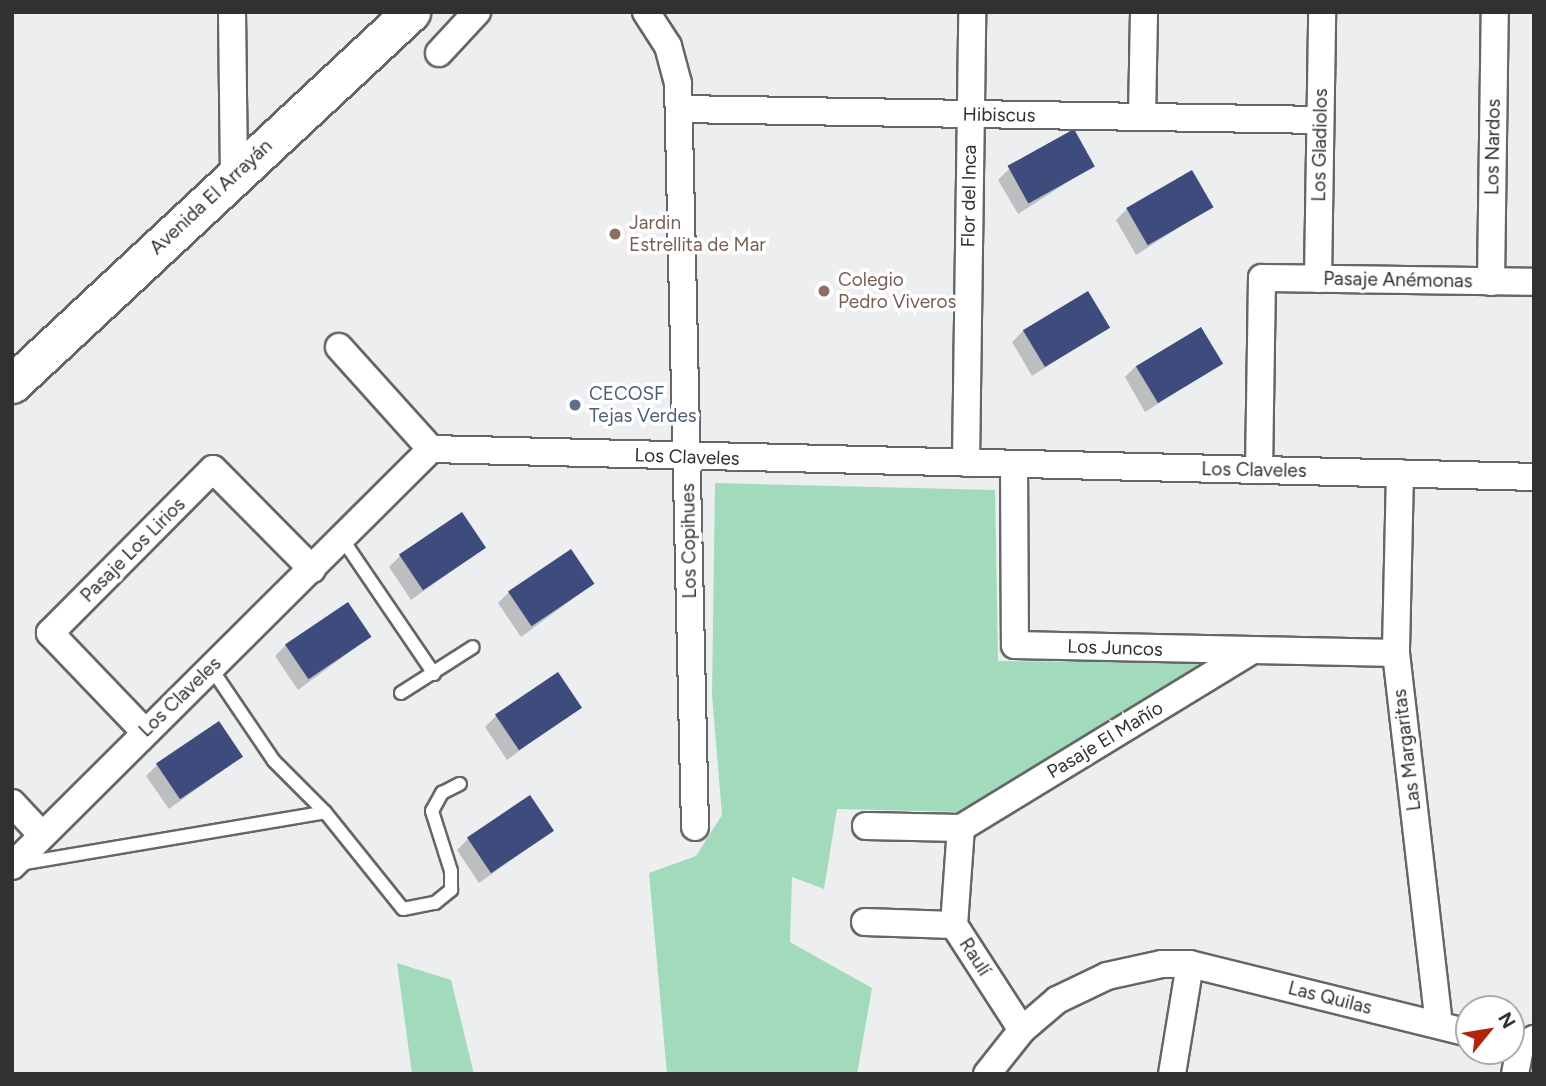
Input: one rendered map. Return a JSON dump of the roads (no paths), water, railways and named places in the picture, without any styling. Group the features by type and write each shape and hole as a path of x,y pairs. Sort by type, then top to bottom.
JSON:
{"street":[{"path":"232,12 234,173"},
{"name":"Avenida El Arrayán","path":"12,384 234,173 411,12"},
{"path":"439,53 477,12"},
{"name":"Los Copihues","path":"646,12 673,59 679,109 695,827"},
{"name":"Flor del Inca","path":"966,463 972,12"},
{"path":"1142,117 1143,12"},
{"name":"Los Gladiolos","path":"1318,279 1322,12"},
{"name":"Los Nardos","path":"1491,282 1495,12"},
{"name":"Hibiscus","path":"679,109 1320,120"},
{"name":"Pasaje Anémonas","path":"1259,470 1262,278 1534,282"},
{"path":"339,347 430,449"},
{"name":"Los Claveles","path":"12,865 144,731 343,540 430,449 1534,477"},
{"name":"Los Juncos","path":"1014,464 1015,645 1396,653"},
{"name":"Pasaje Los Lirios","path":"144,731 50,633 213,469 312,569"},
{"name":"Las Margaritas","path":"1400,474 1396,653 1439,1024"},
{"name":"Pasaje El Mañío","path":"961,828 1249,652"},
{"path":"12,803 42,835"},
{"path":"866,827 961,828 954,925"},
{"name":"Raulí","path":"864,922 954,925 1022,1030"},
{"path":"1172,1074 1190,964"},
{"name":"Las Quilas","path":"987,1074 1022,1030 1057,1000 1107,976 1134,968 1190,964 1455,1029"}],"lane":[{"path":"343,540 434,674"},
{"path":"401,693 473,647"},
{"path":"210,668 274,761 326,812 403,908 435,903 451,890 451,871 432,811 442,793 460,784"},
{"path":"12,865 326,812"}],"place":[{"name":"Jardin Estrellita de Mar","path":"615,234"},
{"name":"Colegio Pedro Viveros","path":"824,291"},
{"name":"CECOSF Tejas Verdes","path":"575,405"}]}
